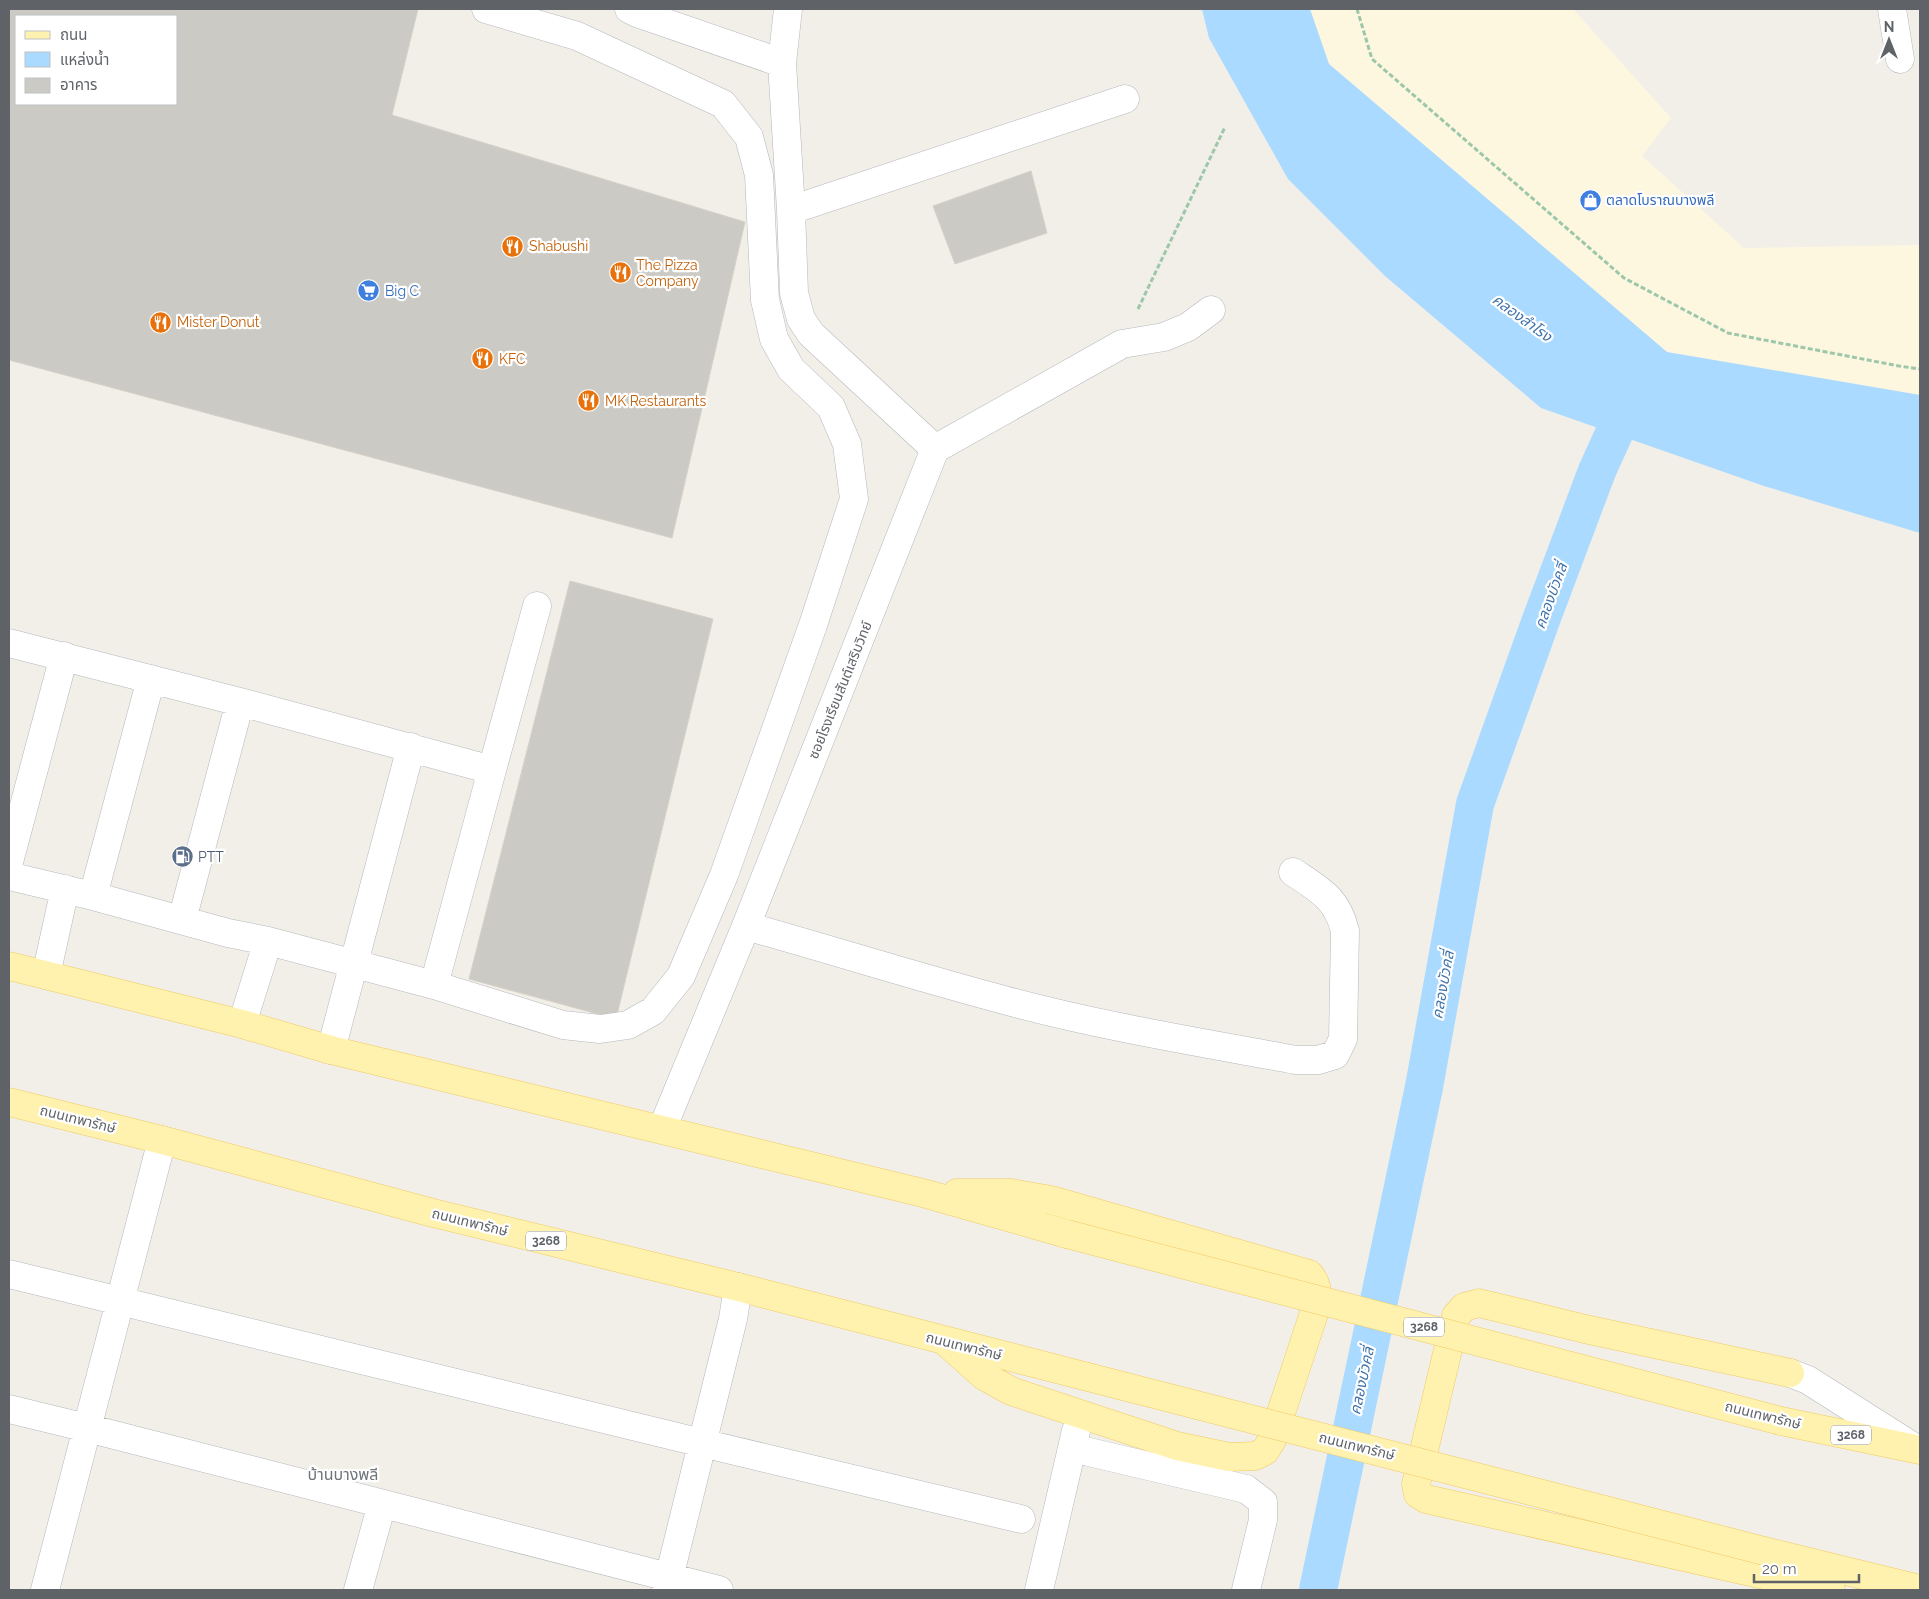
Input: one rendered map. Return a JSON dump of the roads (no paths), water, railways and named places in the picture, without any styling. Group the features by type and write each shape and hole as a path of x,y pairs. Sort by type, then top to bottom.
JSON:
{"main road":[{"name":"ถนนเทพารักษ์","path":"9,966 242,1024 331,1050 923,1193 1067,1234 1781,1420 1919,1450"},
{"name":"ถนนเทพารักษ์","path":"9,1102 162,1140 434,1213 738,1287 1764,1551 1920,1589"},
{"path":"923,1193 1011,1194 1051,1200 1309,1274 1316,1282 1317,1304 1272,1440 1265,1452 1255,1456 1229,1457 1178,1446 1011,1391 984,1376 944,1340"},
{"path":"1790,1373 1585,1330 1479,1303 1464,1307 1456,1316 1416,1484 1418,1494 1426,1499 1831,1590"}],"street":[{"path":"9,876 434,985 563,1025 600,1029 628,1025 653,1011 681,976 724,875 813,625 854,499 847,444 831,407 792,369 774,339 765,300 760,175 749,138 723,104 577,36 486,9"},
{"path":"629,9 782,63"},
{"path":"788,9 782,63 792,210 794,293 801,319 811,334 935,449 1122,344 1164,337 1188,327 1210,310"},
{"path":"1892,9 1900,59"},
{"path":"792,210 1125,99"},
{"name":"ซอยโรงเรียนสันต์เสริมวิทย์","path":"662,1129 746,926 935,449"},
{"path":"434,985 537,606"},
{"path":"9,643 240,702 492,770"},
{"path":"9,862 64,656"},
{"path":"93,896 151,679"},
{"path":"182,920 240,702"},
{"path":"331,1050 411,747"},
{"path":"746,926 1004,1000 1135,1031 1296,1060 1318,1060 1335,1055 1343,1039 1345,931 1341,914 1324,893 1293,872"},
{"path":"46,974 65,889"},
{"path":"242,1024 268,941"},
{"path":"45,1590 162,1140"},
{"path":"9,1274 1021,1519"},
{"path":"667,1584 733,1319 738,1287"},
{"path":"1790,1373 1808,1380 1919,1450"},
{"path":"9,1409 382,1504 667,1584 719,1590"},
{"path":"1039,1590 1080,1414"},
{"path":"1072,1448 1246,1489 1262,1502 1262,1520 1246,1590"},
{"path":"358,1590 382,1504"}],"water":[{"name":"คลองสำโรง","path":"1202,9 1310,9 1329,64 1667,352 1920,395 1920,533 1764,486 1541,408 1385,276 1288,179 1209,38"}],"waterway":[{"name":"คลองบัวคลี่","path":"1318,1590 1424,1087 1475,804 1597,471 1630,398"}],"place":[{"name":"ตลาดโบราณบางพลี","path":"1590,200"},
{"name":"Shabushi","path":"513,246"},
{"name":"The Pizza Company","path":"620,273"},
{"name":"Big C","path":"369,291"},
{"name":"Mister Donut","path":"161,322"},
{"name":"KFC","path":"483,359"},
{"name":"MK Restaurants","path":"589,401"},
{"name":"PTT","path":"182,857"}],"district":[{"name":"บ้านบางพลี","path":"343,1474"}]}
